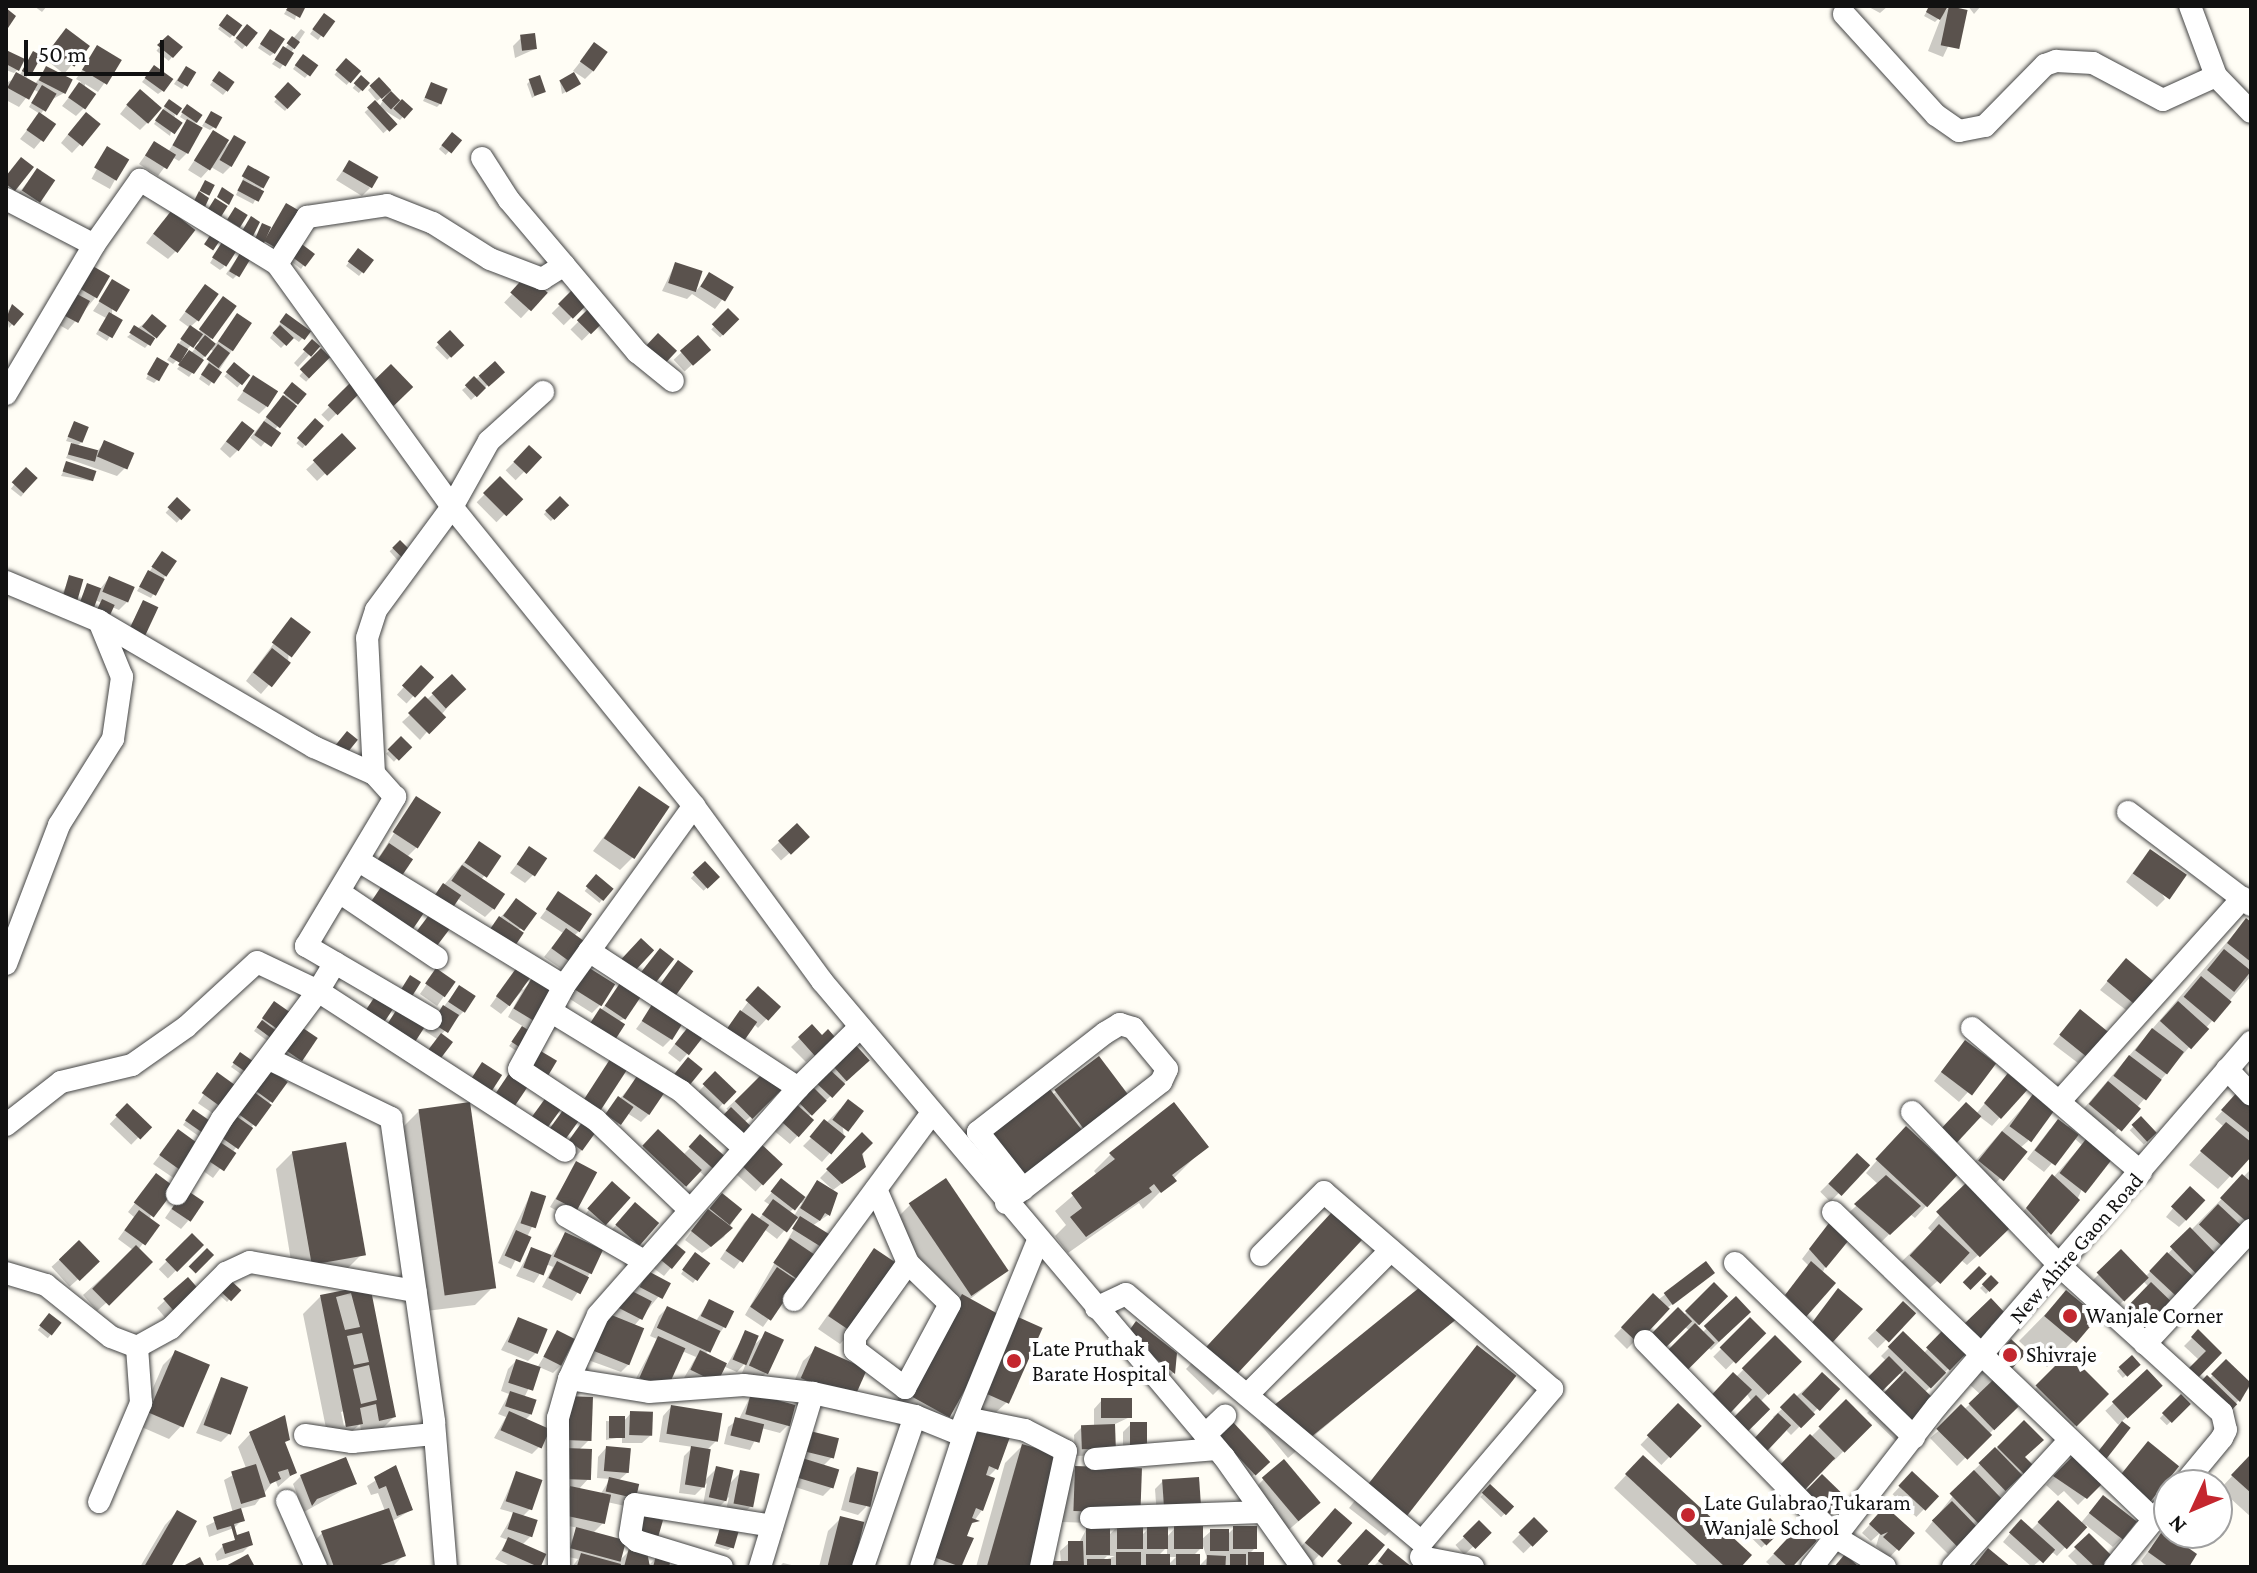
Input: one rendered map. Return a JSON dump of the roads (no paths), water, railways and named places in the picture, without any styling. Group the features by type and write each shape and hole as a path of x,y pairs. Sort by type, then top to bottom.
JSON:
{"street":[{"path":"2190,6 2216,76 2251,112"},
{"path":"1844,14 1936,115 1959,131 1985,126 2045,65 2056,61 2093,63 2163,100 2216,76"},
{"path":"482,158 509,200 637,352 673,381"},
{"path":"6,394 94,245 140,180 277,264 452,507 694,806 860,1027 931,1114 1014,1196"},
{"path":"6,199 94,245"},
{"path":"277,264 307,217 387,205 433,223 490,259 542,279 564,265"},
{"path":"374,774 367,638 376,610 452,507 489,441 543,392"},
{"path":"6,582 99,621 314,747 374,774 395,797 306,946 431,1019"},
{"path":"6,964 59,825 113,739 122,677 99,621"},
{"path":"689,1209 596,1120 519,1069 564,986 694,806"},
{"path":"2059,1102 2247,902 2128,812"},
{"path":"359,861 564,986"},
{"path":"339,892 437,958"},
{"path":"589,951 798,1088"},
{"path":"6,1125 61,1082 132,1065 186,1027 257,962 318,991 565,1151"},
{"path":"177,1194 222,1119 269,1059 335,963"},
{"path":"552,1012 681,1091 744,1148"},
{"path":"1014,1196 1161,1082 1167,1069 1133,1028 1120,1024 1105,1033 978,1132 1038,1240 1211,1442 1302,1567"},
{"path":"559,1567 558,1418 569,1379 598,1315 798,1088 860,1027"},
{"path":"1972,1028 2141,1172"},
{"name":"New Ahire Gaon Road","path":"1812,1567 1980,1357 2061,1267 2251,1042"},
{"path":"269,1059 391,1118 434,1434 440,1565"},
{"path":"2227,1069 2251,1095"},
{"path":"1912,1112 2061,1267 2226,1423 2222,1438 2196,1469"},
{"path":"794,1300 931,1114"},
{"path":"876,1189 908,1263 950,1304 905,1388 855,1350 855,1337 908,1263"},
{"path":"1096,1308 1126,1294 1422,1542 1552,1389 1324,1192 1261,1255"},
{"path":"1833,1212 1980,1357 2153,1519"},
{"path":"566,1216 644,1261"},
{"path":"2145,1344 2251,1230"},
{"path":"569,1379 649,1392 744,1385 813,1393 915,1416 959,1434 1038,1240"},
{"path":"1247,1395 1391,1250"},
{"path":"137,1347 171,1328 226,1273 250,1262 415,1291"},
{"path":"1735,1263 1914,1437"},
{"path":"6,1273 46,1285 111,1337 137,1347"},
{"path":"1645,1341 1837,1538 1885,1567"},
{"path":"99,1502 141,1403 137,1347"},
{"path":"760,1567 813,1393"},
{"path":"863,1567 915,1416"},
{"path":"1211,1442 1225,1416"},
{"path":"928,1565 968,1423 976,1420 1025,1430 1066,1451 1041,1567"},
{"path":"305,1435 352,1442 434,1434"},
{"path":"1953,1567 2069,1441"},
{"path":"1095,1459 1211,1442"},
{"path":"287,1501 316,1567"},
{"path":"722,1567 637,1541 630,1535 635,1504 772,1526"},
{"path":"1091,1518 1263,1512"},
{"path":"2115,1567 2153,1521"},
{"path":"1421,1557 1473,1567"}],"place":[{"name":"Wanjale Corner","path":"2070,1316"},
{"name":"Shivraje","path":"2010,1355"},
{"name":"Late Pruthak Barate Hospital","path":"1014,1361"},
{"name":"Late Gulabrao Tukaram Wanjale School","path":"1688,1515"}]}
